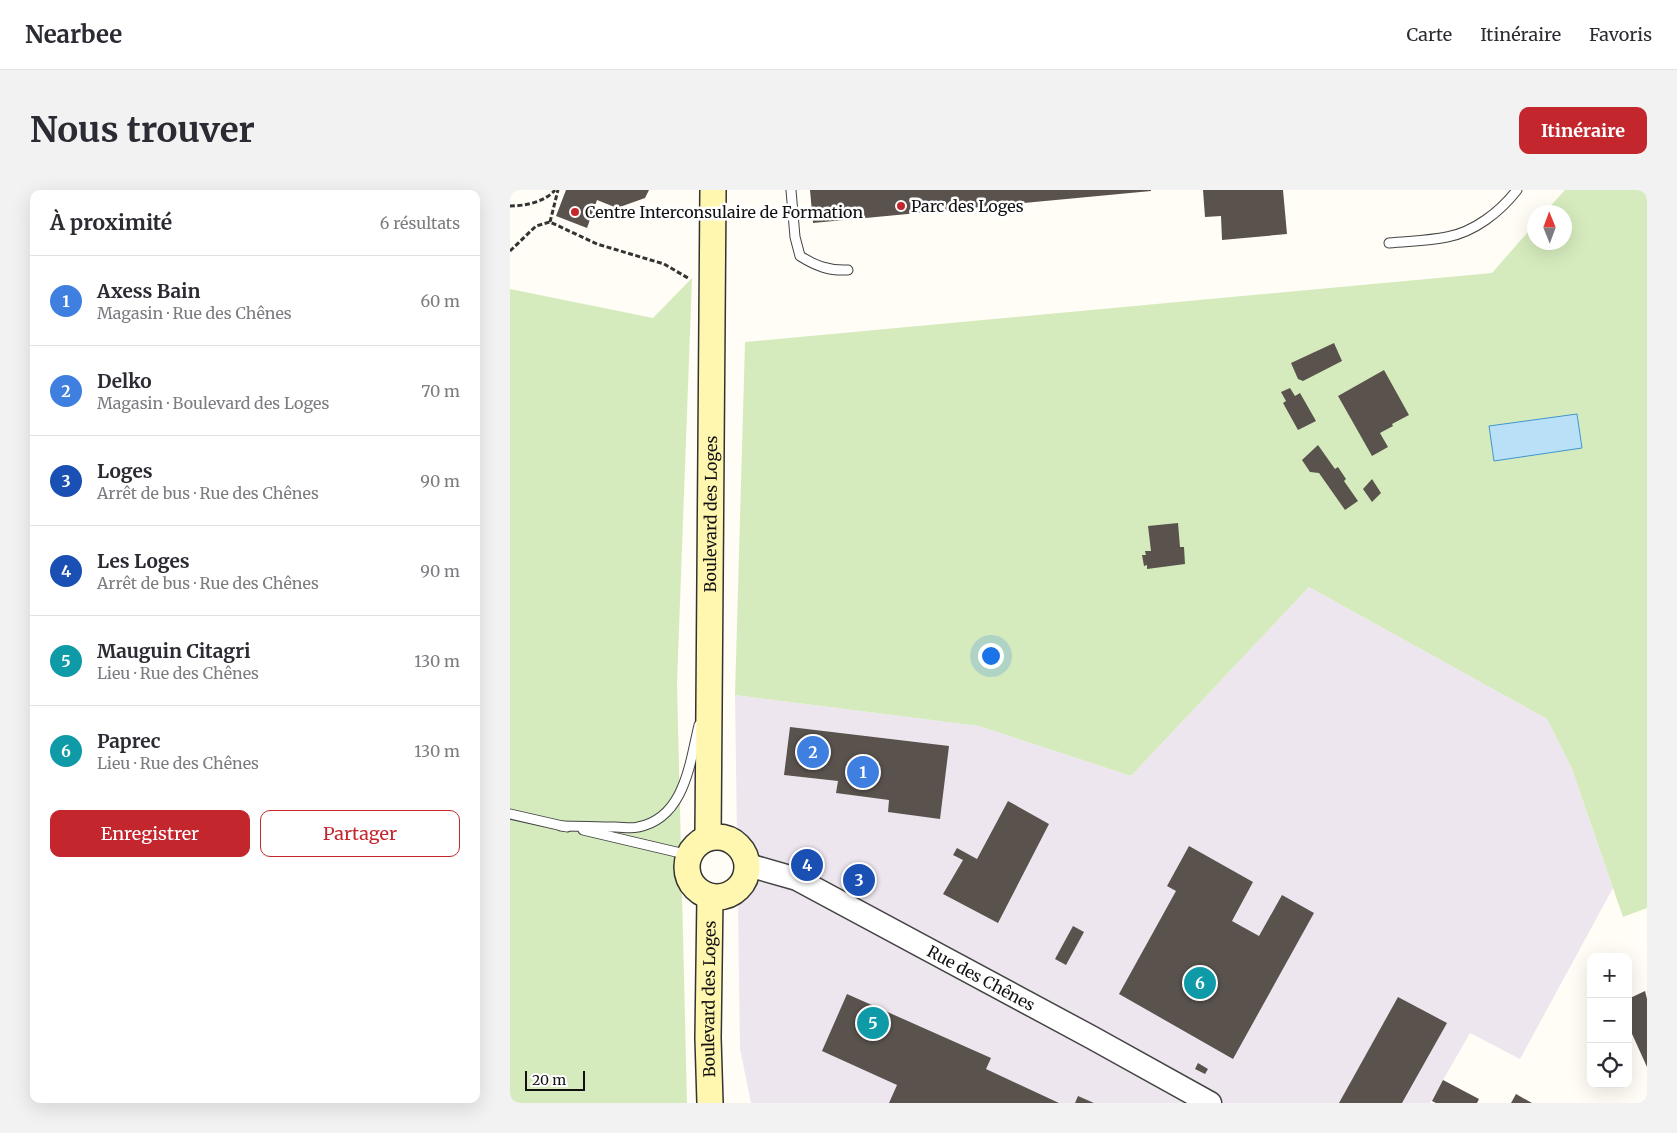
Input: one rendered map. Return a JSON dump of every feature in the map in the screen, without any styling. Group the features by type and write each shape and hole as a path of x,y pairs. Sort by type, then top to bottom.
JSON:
{"main road":[{"name":"Boulevard des Loges","path":"708,838 713,190"},
{"path":"708,838 726,838 734,842 746,856 748,865 744,883 729,895 720,898 710,897 700,892 688,876 687,865 689,855 700,842 708,838"},
{"name":"Boulevard des Loges","path":"710,897 708,1038 710,1103"}],"street":[{"name":"Rue des Chênes","path":"748,865 797,879 1210,1103"}],"lane":[{"path":"791,190 795,237 800,256 817,266 834,271 848,270"},
{"path":"1389,242 1448,237 1480,225 1517,190"},
{"path":"562,826 637,828 658,820 670,809 676,802 685,781 710,683"},
{"path":"510,814 689,855"}],"path":[{"path":"510,206 536,202 551,195 556,190"},
{"path":"550,222 556,190"},
{"path":"510,251 536,226 550,222 597,244 664,264 688,278"}],"shaded area":[{"path":"1309,587 1547,719 1572,769 1613,888 1520,1059 1470,1033 1430,1103 751,1103 740,1049 735,695 979,726 1131,776"}],"green space":[{"path":"1565,190 1647,190 1647,908 1623,917 1572,769 1547,719 1309,587 1131,776 979,726 735,695 745,342 1492,273 1527,233 1527,250 1572,250 1572,205 1551,205"},
{"path":"692,278 677,683 687,1103 510,1103 510,289 653,318"}],"water":[{"path":"1577,414 1582,448 1494,461 1489,426"}],"building":[{"name":"Centre Interconsulaire de Formation","path":"566,190 649,190 645,198 617,208 597,200 587,228 556,216"},
{"name":"Parc des Loges","path":"810,190 1151,190 1151,191 813,223"},
{"path":"1203,190 1283,190 1287,234 1222,240 1221,216 1205,217"},
{"path":"1334,343 1342,361 1303,381 1298,379 1291,363"},
{"path":"1384,370 1409,415 1380,433 1388,447 1372,456 1338,396"},
{"path":"1290,388 1295,396 1300,393 1316,421 1298,430 1283,403 1286,401 1281,392"},
{"path":"1318,445 1335,469 1338,467 1346,479 1344,481 1358,501 1345,510 1319,473 1310,472 1302,460"},
{"path":"1372,479 1381,493 1372,502 1363,489"},
{"path":"1178,523 1180,547 1184,547 1185,564 1147,569 1147,565 1144,566 1142,555 1146,555 1145,551 1151,551 1148,526"},
{"path":"790,727 949,746 940,819 888,812 889,800 836,793 838,781 784,775"},
{"path":"1008,801 1049,824 998,923 943,894 963,860 953,855 957,848 977,859"},
{"path":"1189,846 1253,882 1232,921 1259,936 1282,895 1314,913 1233,1059 1119,994 1176,891 1167,886"},
{"path":"1073,926 1084,932 1066,965 1055,959"},
{"path":"1645,991 1647,999 1647,1067 1632,1034 1632,997"},
{"path":"847,994 991,1058 986,1069 1059,1103 889,1103 897,1085 822,1051"},
{"path":"1398,997 1447,1023 1402,1103 1339,1103"},
{"path":"1198,1063 1208,1069 1205,1074 1195,1069"},
{"path":"1443,1080 1479,1099 1477,1103 1436,1103 1432,1101"},
{"path":"1516,1094 1532,1103 1511,1103"},
{"path":"1078,1096 1094,1103 1075,1103"}],"place":[{"name":"Parc des Loges","path":"901,206"},
{"name":"Centre Interconsulaire de Formation","path":"575,212"},
{"name":"Delko","path":"813,752"},
{"name":"Axess Bain","path":"863,772"},
{"name":"Les Loges","path":"807,865"},
{"name":"Loges","path":"859,880"},
{"name":"Paprec","path":"1200,983"},
{"name":"Mauguin Citagri","path":"873,1023"}]}
